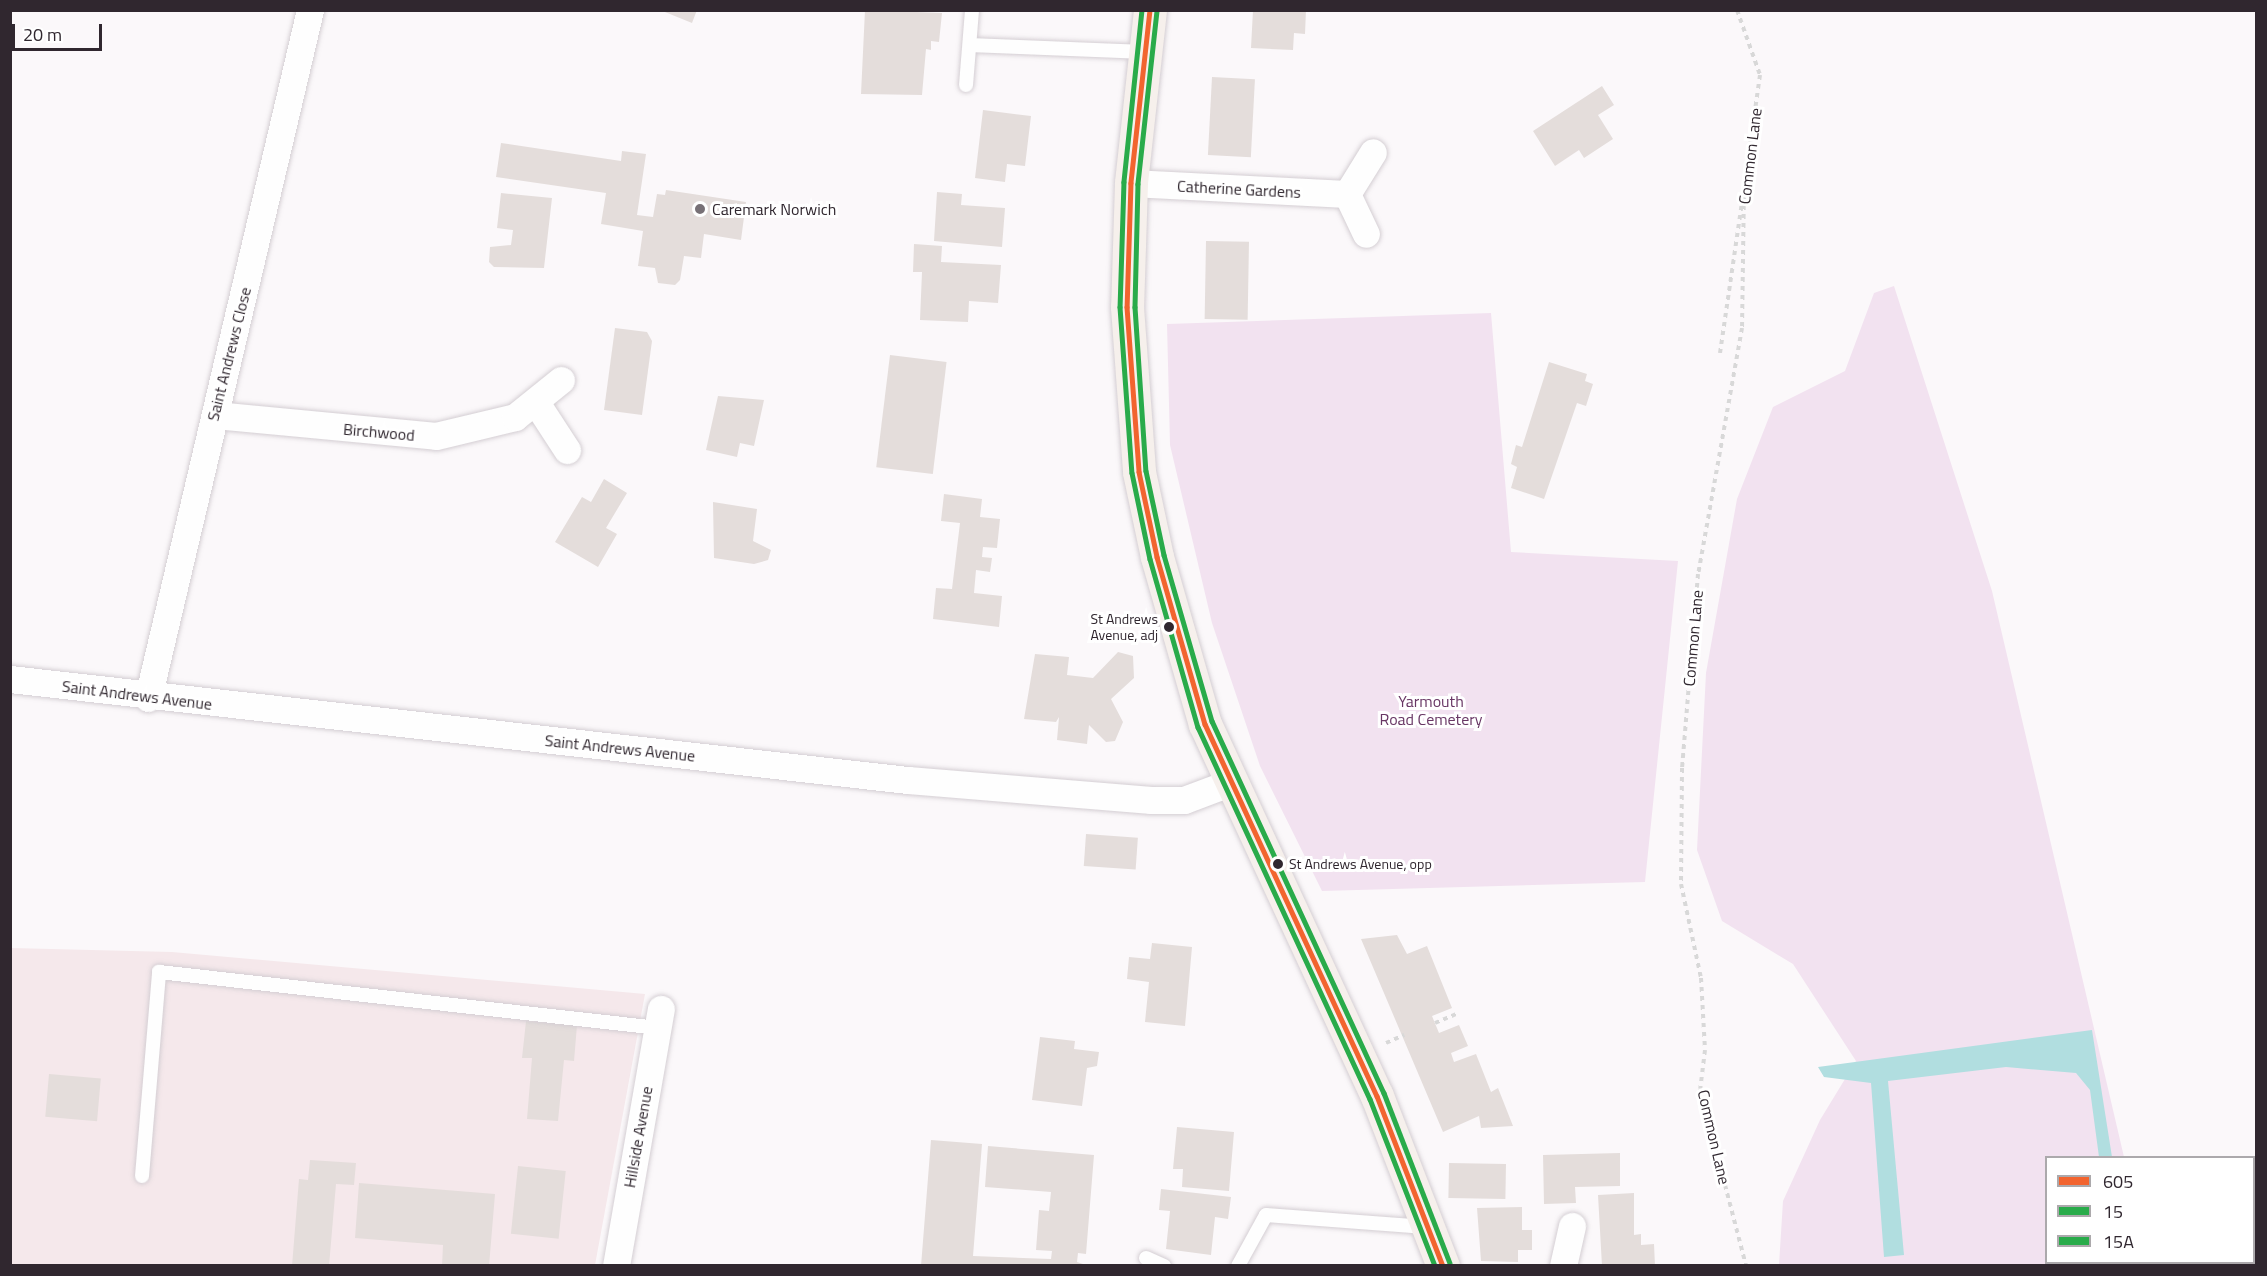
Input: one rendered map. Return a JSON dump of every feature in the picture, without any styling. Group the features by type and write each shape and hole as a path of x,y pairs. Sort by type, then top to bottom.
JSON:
{"main road":[{"path":"1150,10 1131,183 1127,307 1139,472 1184,657 1229,783 1377,1096 1431,1227 1443,1266"}],"street":[{"name":"Saint Andrews Close","path":"148,698 310,10"},
{"path":"1366,234 1347,194 1373,152"},
{"name":"Catherine Gardens","path":"1131,183 1347,194"},
{"name":"Birchwood","path":"215,415 436,436 482,429 537,404 561,380"},
{"path":"537,404 567,450"},
{"name":"Saint Andrews Avenue","path":"10,679 148,698 1140,799 1184,800 1229,783"},
{"name":"Hillside Avenue","path":"616,1266 659,1019"},
{"path":"1563,1266 1572,1226"}],"lane":[{"path":"966,86 972,10"},
{"path":"969,45 1145,52"},
{"path":"142,1176 159,972 659,1019"},
{"path":"1238,1266 1266,1215 1431,1227"},
{"path":"1146,1258 1164,1266"}],"path":[{"name":"Common Lane","path":"1737,10 1761,75 1744,187 1742,328 1698,574 1682,768 1681,884 1691,931 1706,1050 1700,1089 1746,1266"},
{"path":"1720,353 1744,187"},
{"path":"1435,1023 1455,1014"}],"shaded area":[{"path":"11,948 172,952 645,994 595,1265 11,1266"}],"green space":[{"path":"1894,286 1992,591 2124,1156 2045,1156 2045,1264 2148,1265 1779,1265 1783,1201 1820,1120 1856,1061 1793,964 1722,921 1697,850 1706,673 1737,499 1773,407 1845,371 1874,293"},
{"name":"Yarmouth Road Cemetery","path":"1491,313 1511,552 1678,561 1645,882 1322,891 1260,766 1212,623 1170,445 1167,324"}],"water":[{"path":"2092,1030 2112,1156 2099,1156 2090,1090 2076,1073 2006,1067 1888,1081 1904,1255 1884,1257 1871,1083 1824,1077 1818,1067"}],"building":[{"path":"660,10 697,10 692,23"},
{"path":"865,10 942,13 939,42 931,41 931,50 926,49 922,95 861,94"},
{"path":"1253,10 1306,10 1305,34 1294,33 1293,50 1251,48"},
{"path":"1212,77 1255,79 1251,157 1208,155"},
{"path":"1602,86 1614,105 1598,115 1613,139 1584,158 1579,150 1555,166 1533,131"},
{"path":"983,110 1031,116 1025,166 1007,164 1005,182 975,178"},
{"name":"Caremark Norwich","path":"501,143 621,161 622,151 646,154 637,215 653,217 657,194 665,195 666,190 746,202 741,240 704,234 701,258 684,256 680,280 675,285 658,283 655,268 638,266 643,231 601,224 606,193 496,177"},
{"path":"937,192 962,194 961,205 1005,208 1002,247 934,241"},
{"path":"501,193 552,198 544,268 494,267 489,262 490,247 511,245 513,230 497,228"},
{"path":"1206,241 1249,242 1248,320 1205,319"},
{"path":"914,244 942,246 941,262 1001,265 998,303 969,301 968,322 920,320 922,272 913,272"},
{"path":"615,328 647,332 652,341 642,415 604,410"},
{"path":"890,355 947,362 933,474 876,467"},
{"path":"1549,362 1587,374 1585,381 1593,384 1586,406 1577,403 1544,499 1511,488 1517,467 1511,464 1516,445 1522,447"},
{"path":"718,396 764,400 754,446 740,443 737,457 706,450"},
{"path":"604,479 627,493 606,528 617,534 598,567 555,542 582,497 591,502"},
{"path":"944,494 982,499 980,517 1000,519 997,548 983,547 982,557 992,558 990,572 976,570 974,593 1002,596 999,627 933,619 936,588 952,589 960,523 941,521"},
{"path":"713,502 757,509 753,541 771,550 768,560 754,564 714,558"},
{"path":"1118,652 1133,656 1134,678 1111,699 1123,722 1115,741 1106,742 1089,725 1087,744 1057,740 1059,717 1056,722 1024,719 1035,654 1069,657 1067,675 1093,678"},
{"path":"1086,834 1138,838 1136,870 1084,866"},
{"path":"1397,935 1407,954 1427,946 1452,1008 1432,1016 1439,1033 1459,1025 1468,1046 1451,1053 1454,1062 1476,1054 1491,1092 1498,1088 1513,1126 1481,1128 1479,1116 1443,1132 1361,939"},
{"path":"1152,943 1192,947 1185,1026 1145,1022 1149,982 1127,979 1129,957 1150,959"},
{"path":"526,1021 577,1025 574,1061 564,1060 558,1121 527,1119 532,1058 522,1058"},
{"path":"1040,1037 1075,1041 1074,1049 1099,1052 1097,1066 1087,1068 1082,1106 1032,1100"},
{"path":"49,1074 101,1079 97,1121 45,1117"},
{"path":"1177,1127 1234,1132 1229,1191 1182,1187 1183,1169 1173,1169"},
{"path":"931,1140 982,1144 973,1256 1051,1259 1052,1251 1036,1250 1039,1210 1049,1211 1051,1192 985,1187 988,1146 1094,1155 1086,1254 1078,1253 1077,1262 1089,1266 921,1266"},
{"path":"1620,1153 1620,1186 1575,1187 1576,1203 1544,1204 1543,1155"},
{"path":"310,1160 356,1163 354,1185 336,1184 329,1266 292,1266 299,1179 308,1180"},
{"path":"1449,1163 1506,1164 1505,1199 1448,1198"},
{"path":"518,1166 566,1171 559,1239 511,1234"},
{"path":"359,1183 495,1194 489,1266 442,1266 443,1245 355,1238"},
{"path":"1161,1189 1231,1197 1228,1219 1215,1217 1211,1255 1166,1249 1170,1211 1159,1210"},
{"path":"1634,1193 1634,1235 1641,1234 1641,1245 1654,1244 1655,1266 1602,1266 1598,1195"},
{"path":"1522,1207 1522,1230 1532,1230 1532,1250 1518,1250 1518,1262 1481,1261 1477,1208"}],"transit line":[{"name":"15","path":"1142,10 1124,182 1120,307 1132,473 1150,559 1198,727 1370,1099 1435,1266"},
{"name":"605","path":"1150,10 1131,183 1127,307 1139,472 1157,557 1205,724 1377,1096 1443,1266"},
{"name":"15A","path":"1157,11 1138,184 1135,307 1146,471 1164,555 1212,721 1384,1093 1450,1263"}],"place":[{"name":"Caremark Norwich","path":"700,209"},
{"name":"St Andrews Avenue, adj","path":"1169,627"},
{"name":"St Andrews Avenue, opp","path":"1278,864"}]}
